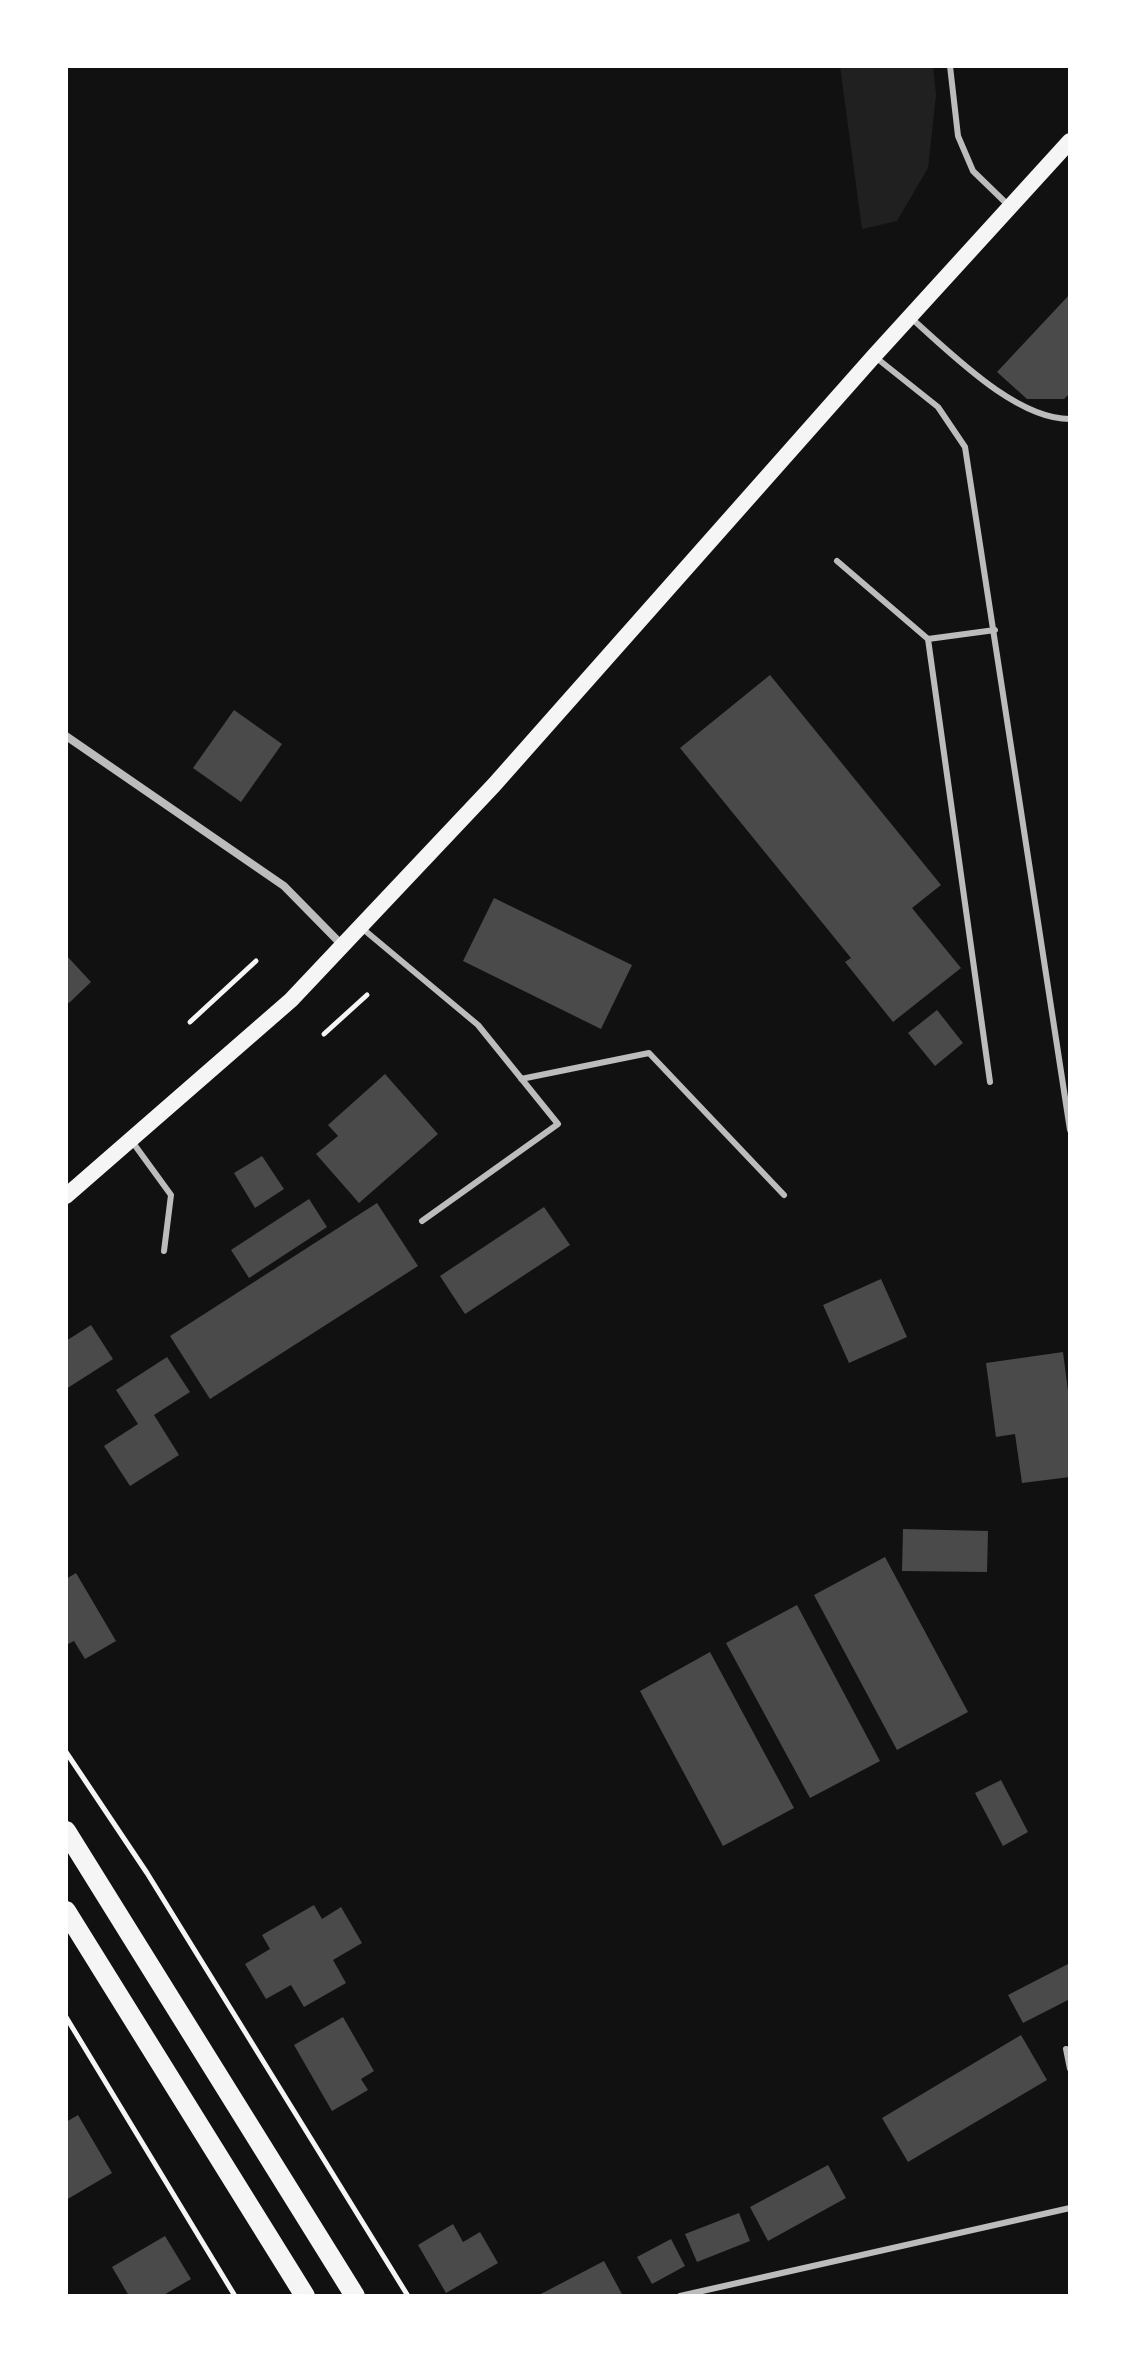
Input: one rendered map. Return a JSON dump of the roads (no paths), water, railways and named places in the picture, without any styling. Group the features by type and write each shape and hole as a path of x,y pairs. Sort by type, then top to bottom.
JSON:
{"main road":[{"path":"66,1196 291,1000 494,785 874,356 1070,141"},
{"path":"66,1831 355,2296"},
{"path":"66,1911 305,2296"}],"street":[{"path":"66,736 284,886 342,945"}],"lane":[{"path":"950,66 958,136 973,171 1010,206"},
{"path":"910,317 1007,397 1053,419 1070,419"},
{"path":"874,356 938,407 965,447 1070,1130"},
{"path":"837,561 928,639 990,1082"},
{"path":"928,639 995,630"},
{"path":"361,926 478,1025 558,1124 422,1221"},
{"path":"521,1079 649,1053 784,1195"},
{"path":"131,1140 171,1195 164,1251"},
{"path":"1066,2049 1070,2069"},
{"path":"680,2296 1070,2208"}]}
